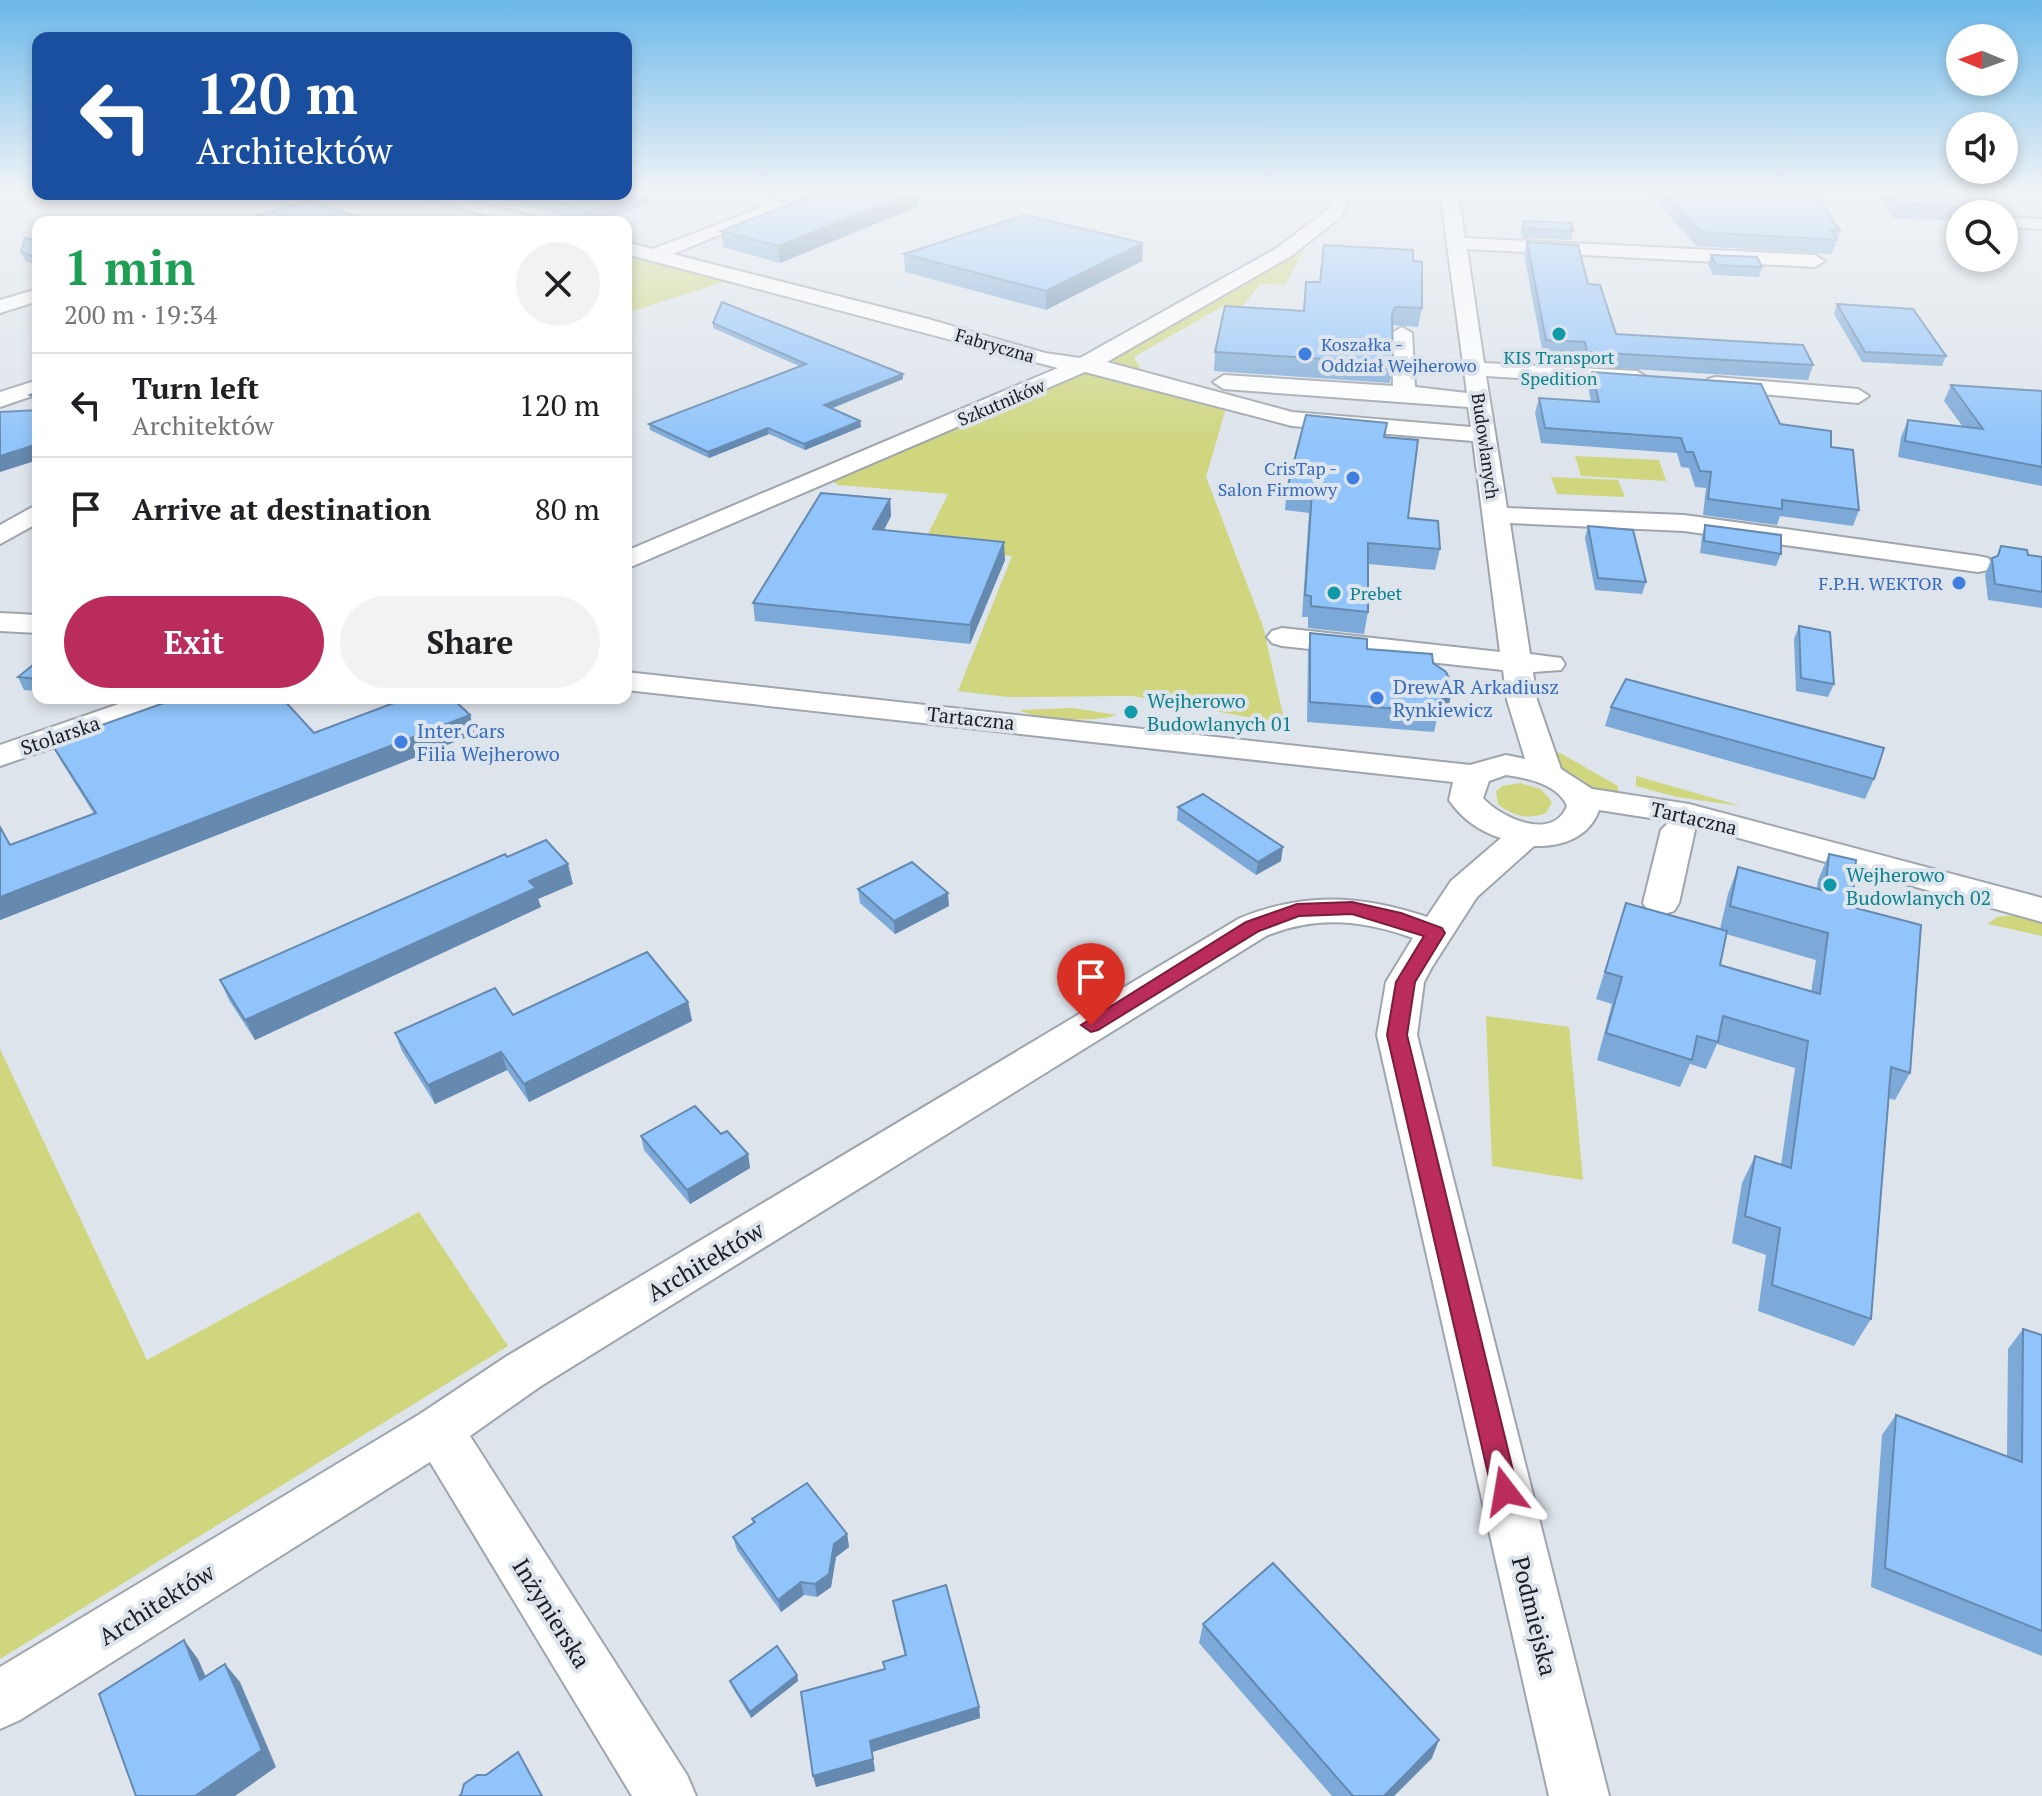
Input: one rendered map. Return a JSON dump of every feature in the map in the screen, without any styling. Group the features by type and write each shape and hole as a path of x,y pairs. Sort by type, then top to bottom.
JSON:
{"street":[{"name":"Fabryczna","path":"736,276 921,323 1043,359 1087,366 1292,419 1485,435"},
{"name":"Szkutników","path":"632,558 1087,366 1243,276"},
{"name":"Budowlanych","path":"1462,276 1522,700 1546,772"},
{"path":"0,307 32,297"},
{"path":"1402,333 1404,393"},
{"path":"1475,369 1653,379"},
{"path":"1224,382 1480,401"},
{"path":"1700,383 1858,396"},
{"path":"0,400 32,389"},
{"path":"1496,515 1684,523 1834,541 1978,564"},
{"path":"0,536 32,516"},
{"path":"0,622 32,624"},
{"path":"1282,637 1550,664"},
{"name":"Tartaczna","path":"632,682 1315,758 1474,798 1526,834"},
{"name":"Budowlanych","path":"1506,765 1508,733 1522,700"},
{"name":"Stolarska","path":"0,756 149,704"},
{"path":"1474,798 1506,765 1546,772 1567,783 1579,808 1568,828 1549,834 1526,834"},
{"name":"Podmiejska","path":"1464,889 1472,847 1474,798"},
{"name":"Tartaczna","path":"1579,808 1678,830 1807,846"},
{"name":"Tartaczna","path":"1579,808 1689,814 2042,910"},
{"path":"1661,903 1678,830"},
{"name":"Podmiejska","path":"1526,834 1503,858 1464,889 1405,982 1398,1012 1401,1064 1579,1796"},
{"name":"Architektów","path":"0,1700 438,1430 524,1371 1253,927 1297,910 1349,908 1395,918 1435,933"},
{"name":"Inżynierska","path":"438,1430 666,1796"}],"green space":[{"path":"632,276 720,276 733,279 632,311"},
{"path":"1259,276 1290,276 1285,285 1260,284 1240,310 1225,305 1134,357 1143,373 1229,398 1206,477 1263,626 1285,724 1132,696 1008,697 958,691 1012,556 922,546 948,494 838,485 831,480 1105,364"},
{"path":"1575,456 1659,460 1666,481 1581,476"},
{"path":"1551,477 1618,480 1625,497 1557,494"},
{"path":"1073,708 1117,715 1069,719 1020,710"},
{"path":"1548,751 1560,753 1618,786 1618,797 1578,781"},
{"path":"1636,776 1741,806 1677,797 1636,786"},
{"path":"1520,783 1541,789 1552,802 1546,813 1521,816 1498,804 1496,791 1502,786"},
{"path":"2015,915 2042,920 2042,936 1988,924 1997,917"},
{"path":"1486,1016 1569,1027 1583,1180 1492,1166"},
{"path":"0,1049 147,1360 419,1212 508,1346 0,1659"}],"building":[{"path":"988,276 1077,276 1046,291"},
{"path":"1321,276 1422,276 1422,308 1395,307 1392,315 1393,363 1215,352 1225,306 1304,311 1306,282 1320,282"},
{"path":"1534,276 1586,276 1588,284 1600,285 1616,334 1803,345 1813,365 1587,352 1585,342 1546,340"},
{"path":"722,302 903,374 824,405 860,421 804,444 768,428 708,452 649,424 806,364 713,323"},
{"path":"1837,304 1913,309 1946,356 1865,352"},
{"path":"1592,372 1761,384 1780,424 1831,431 1831,447 1853,450 1859,510 1782,500 1782,509 1708,499 1711,472 1700,471 1693,452 1686,452 1681,438 1545,428 1539,398 1599,402"},
{"path":"1951,385 2042,391 2042,467 1905,441 1908,420 1983,429"},
{"path":"32,410 32,446 0,456 0,412"},
{"path":"1306,415 1387,423 1384,437 1418,440 1408,518 1438,521 1440,549 1368,543 1368,612 1311,606 1311,596 1305,595 1312,492 1287,489"},
{"path":"821,493 890,499 873,529 1004,542 970,625 753,603"},
{"path":"1705,525 1781,535 1781,554 1704,541"},
{"path":"1588,526 1633,530 1646,582 1598,578"},
{"path":"2001,546 2027,550 2028,555 2042,557 2042,592 1995,584 1992,558 1998,556"},
{"path":"1799,626 1830,632 1834,684 1801,678"},
{"path":"1310,633 1367,639 1367,649 1432,654 1433,663 1446,672 1453,686 1449,695 1438,702 1438,712 1310,702"},
{"path":"32,666 32,678 18,677"},
{"path":"1626,679 1884,748 1874,779 1611,707"},
{"path":"161,704 287,704 314,733 391,704 458,704 470,715 0,897 0,827 10,845 96,813 51,743"},
{"path":"1203,794 1283,847 1258,862 1178,807"},
{"path":"546,840 568,864 529,881 536,888 245,1020 220,980 505,854 507,857"},
{"path":"1829,854 1856,860 1852,907 1921,925 1910,1073 1891,1067 1871,1319 1772,1285 1780,1228 1745,1216 1755,1156 1791,1168 1808,1041 1723,1016 1718,1042 1697,1036 1692,1060 1606,1033 1622,977 1605,972 1626,903 1727,931 1720,965 1820,994 1828,933 1730,906 1738,867 1825,891"},
{"path":"912,862 948,893 894,921 858,889"},
{"path":"647,952 688,1002 524,1084 501,1052 428,1085 395,1033 495,988 513,1015"},
{"path":"695,1106 721,1134 727,1131 748,1154 687,1190 641,1136"},
{"path":"2023,1329 2042,1335 2042,1631 1885,1568 1896,1415 2022,1462"},
{"path":"807,1483 847,1534 834,1544 829,1574 815,1584 801,1582 778,1600 733,1537 755,1522 752,1519"},
{"path":"1273,1563 1439,1740 1384,1796 1353,1796 1203,1624"},
{"path":"946,1585 979,1707 870,1741 873,1759 813,1776 801,1692 885,1669 883,1662 906,1655 893,1601"},
{"path":"184,1640 200,1680 225,1664 262,1750 195,1796 136,1796 99,1694"},
{"path":"777,1646 797,1675 750,1712 730,1681"},
{"path":"518,1752 542,1796 459,1796 464,1784 477,1775 486,1775"}],"place":[{"name":"KIS Transport Spedition","path":"1559,334"},
{"name":"Koszałka - Oddział Wejherowo","path":"1305,354"},
{"name":"CrisTap - Salon Firmowy","path":"1353,478"},
{"name":"F.P.H. WEKTOR","path":"1959,583"},
{"name":"Prebet","path":"1334,593"},
{"name":"DrewAR Arkadiusz Rynkiewicz","path":"1377,698"},
{"name":"Wejherowo Budowlanych 01","path":"1131,712"},
{"name":"Inter Cars Filia Wejherowo","path":"401,742"},
{"name":"Wejherowo Budowlanych 02","path":"1830,885"}],"route":[{"path":"1091,1025 1253,927 1297,910 1352,908 1395,918 1435,933 1405,982 1398,1012 1397,1035 1401,1064 1505,1491"}]}
